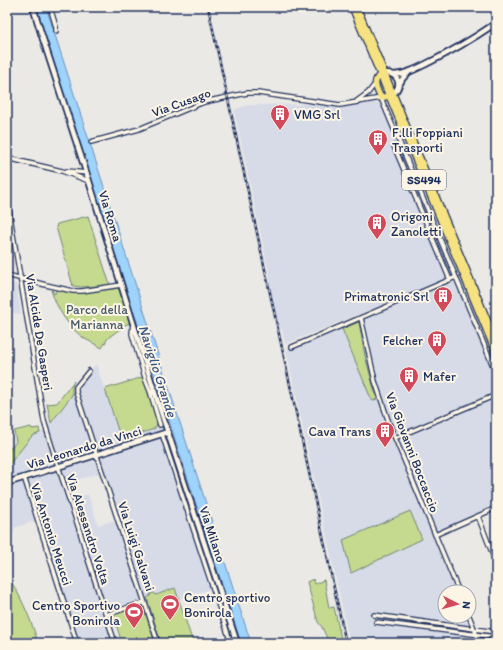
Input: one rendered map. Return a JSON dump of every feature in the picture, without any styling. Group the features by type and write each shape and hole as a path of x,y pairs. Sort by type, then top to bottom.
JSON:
{"main road":[{"name":"Via Roma","path":"33,7 87,173 155,394 165,433"},
{"name":"SS494","path":"352,7 383,74"},
{"name":"SS494","path":"357,7 391,95 496,353"},
{"path":"410,71 403,78 396,92 381,98 375,84 378,78 383,74 390,73 394,75 410,71 456,49 496,23"},
{"path":"394,75 397,78 399,85"},
{"name":"SS494","path":"391,95 496,341"},
{"name":"Via Leonardo da Vinci","path":"7,483 165,433"},
{"name":"Via Milano","path":"165,433 237,643"}],"street":[{"path":"51,8 56,31"},
{"path":"352,103 368,93 375,84"},
{"name":"Via Cusago","path":"91,142 139,129 204,102 247,93 258,93 340,105 381,98"},
{"path":"381,98 496,373"},
{"path":"394,146 450,280"},
{"path":"7,157 62,171 89,181"},
{"path":"62,171 87,173"},
{"name":"Via Alcide De Gasperi","path":"7,198 44,421 58,467"},
{"path":"7,275 73,291 121,285"},
{"path":"292,347 456,277"},
{"name":"Via Giovanni Boccaccio","path":"360,318 376,381 390,426 456,584"},
{"path":"133,322 132,334 160,425"},
{"name":"Via Luigi Galvani","path":"89,371 76,387 76,392 158,643"},
{"path":"150,391 155,394"},
{"path":"395,438 496,395"},
{"path":"165,433 231,643"},
{"name":"Via Alessandro Volta","path":"58,467 82,535 87,556 115,643"},
{"name":"Via Antonio Meucci","path":"24,477 77,643"},
{"path":"435,535 496,508"},
{"path":"478,516 496,563"},
{"path":"106,614 144,602"},
{"path":"374,616 496,632"},
{"path":"376,622 496,637"},
{"path":"472,624 480,643"}],"shaded area":[{"path":"381,103 453,277 285,344 282,329 276,330 265,278 270,277 234,110 248,105"},
{"path":"7,282 16,284 21,314 7,312"},
{"path":"453,282 457,283 496,377 496,505 432,536 453,584 437,584 437,624 469,624 477,643 350,643 286,350"},
{"path":"96,364 121,439 154,429 158,423 143,377 151,374 220,586 179,599 175,588 104,612 113,643 72,643 77,641 38,520 14,528 15,532 7,535 7,467 32,435 42,432 51,423","holes":["100,473 115,520 98,525 88,494 72,499 67,483"]}],"green space":[{"path":"88,216 110,285 82,287 73,286 56,227 57,224"},
{"name":"Parco della Marianna","path":"119,288 130,323 108,338 102,348 85,339 73,329 56,304 51,290 53,290 53,293 55,294 56,290 81,293"},
{"path":"359,322 365,356 377,399 372,401 342,329"},
{"path":"143,377 158,423 154,429 121,440 105,389"},
{"path":"74,381 72,386 72,395 51,423 47,404 57,403"},
{"path":"31,427 32,429 39,428 40,433 32,436 7,467 7,452 16,442 14,431"},
{"path":"410,511 422,539 351,573 343,540"},
{"path":"7,576 25,608 38,643 7,643"},
{"path":"313,579 315,584 324,580 329,608 334,607 342,643 329,643 322,627 318,622 307,582"},
{"name":"Centro sportivo Bonirola","path":"175,588 193,643 161,643 147,598 151,593 156,595"},
{"name":"Centro Sportivo Bonirola","path":"143,605 155,643 122,643 113,615"}],"water":[{"name":"Naviglio Grande","path":"35,7 46,7 251,643 241,643"}],"railway":[{"path":"208,7 346,643"}],"place":[{"name":"VMG Srl","path":"280,131"},
{"name":"F.lli Foppiani Trasporti","path":"378,156"},
{"name":"Origoni Zanoletti","path":"377,240"},
{"name":"Primatronic Srl","path":"443,313"},
{"name":"Felcher","path":"437,357"},
{"name":"Mafer","path":"409,393"},
{"name":"Cava Trans","path":"385,448"},
{"name":"Centro sportivo Bonirola","path":"170,621"},
{"name":"Centro Sportivo Bonirola","path":"134,629"}]}
